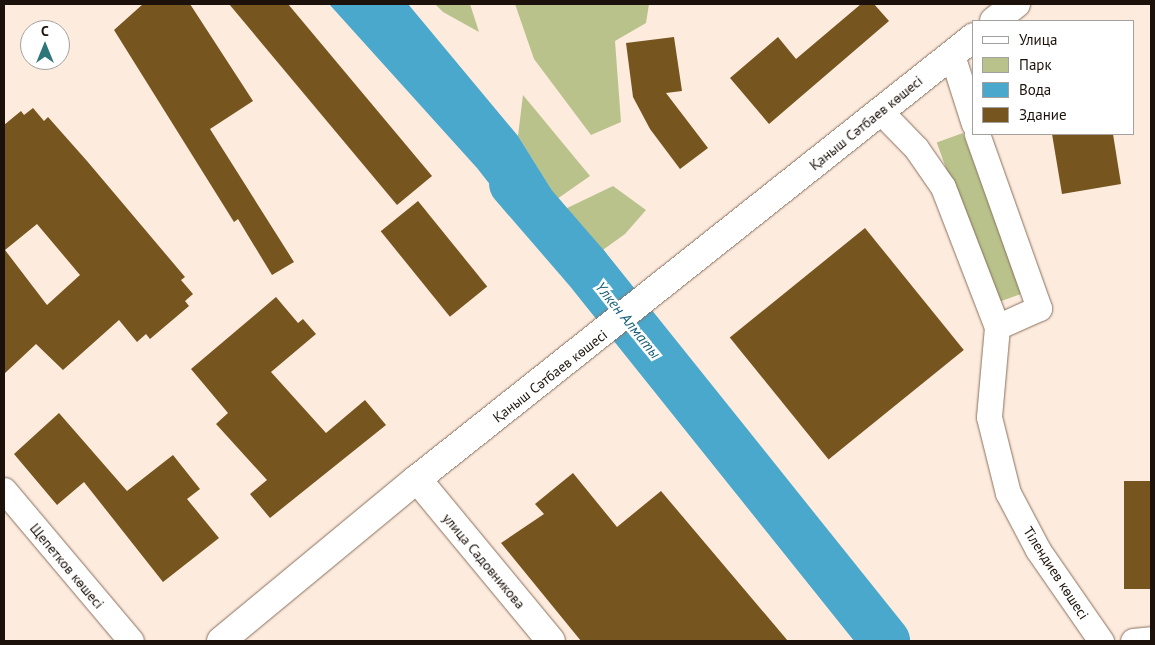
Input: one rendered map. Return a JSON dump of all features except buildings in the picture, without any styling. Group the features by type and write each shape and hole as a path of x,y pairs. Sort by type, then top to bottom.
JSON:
{"main road":[{"path":"995,20 1016,4"},
{"name":"Қаныш Сәтбаев көшесі","path":"221,641 417,479 574,357 972,39"},
{"name":"улица Садовникова","path":"417,479 551,641"}],"street":[{"path":"952,55 972,118"},
{"name":"Тілендиев көшесі","path":"881,112 916,148 943,187 997,327 989,418 1008,493 1038,550 1101,641"},
{"path":"977,135 1039,308 997,327"},
{"name":"Щепетков көшесі","path":"4,490 130,641"},
{"path":"1133,641 1151,639"}],"green space":[{"path":"435,4 470,4 479,32 443,12"},
{"path":"515,4 649,4 646,23 615,41 621,122 591,135 534,59"},
{"path":"523,95 590,176 557,199 518,136"},
{"path":"963,133 1021,294 995,303 937,143"},
{"path":"613,186 646,210 625,234 600,252 563,210"}],"water":[{"path":"329,4 408,4 518,136 571,221 539,247 477,168"}],"waterway":[{"name":"Үлкен Алматы","path":"513,183 585,266 885,641"}]}
